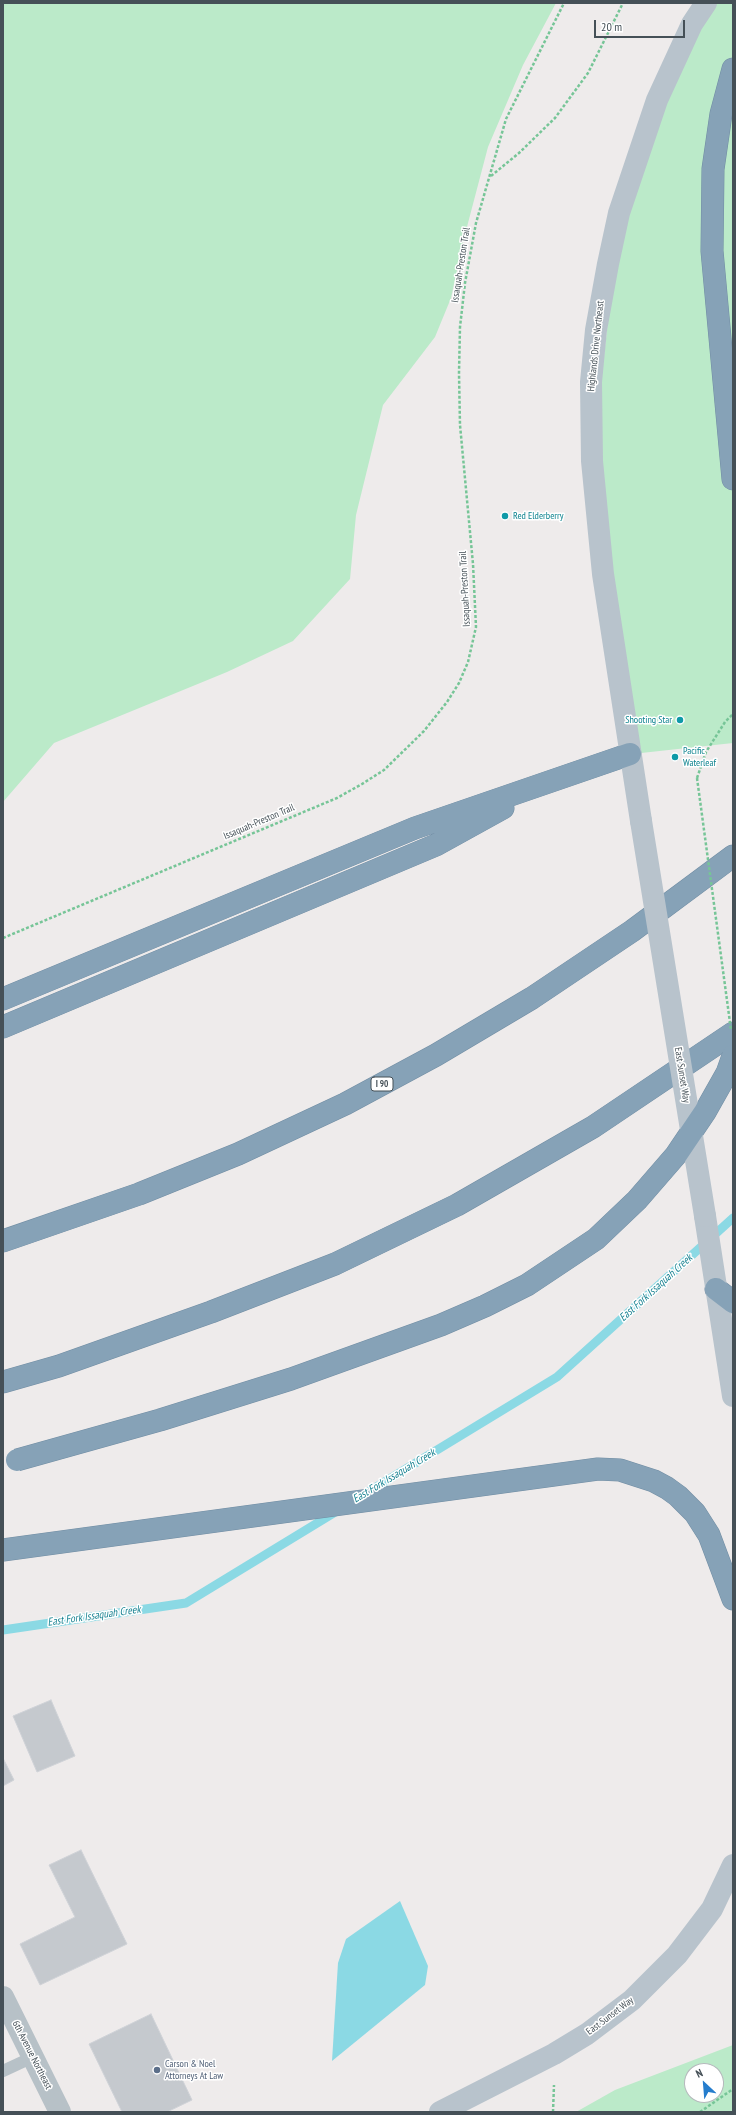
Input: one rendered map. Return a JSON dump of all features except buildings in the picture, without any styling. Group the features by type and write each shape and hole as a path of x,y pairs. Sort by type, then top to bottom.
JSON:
{"highway":[{"path":"733,69 721,114 713,169 712,251 733,479"},
{"path":"3,999 415,828 630,754"},
{"path":"3,1027 436,845 555,779"},
{"name":"I 90","path":"3,1241 139,1194 238,1154 345,1104 436,1055 532,998 632,931 729,859"},
{"path":"3,1382 58,1366 204,1315 335,1264 457,1205 593,1127 733,1042"},
{"path":"10,1461 160,1420 306,1374 442,1325 527,1285 596,1239 637,1200 676,1155 697,1124 727,1073 733,1042"},
{"path":"716,1289 733,1302"},
{"path":"3,1550 598,1469 620,1470 637,1475 667,1488 695,1513 709,1535 733,1599"}],"main road":[{"name":"Highlands Drive Northeast","path":"630,754 603,574 592,461 591,382 596,330 619,213 657,100 692,24 706,3"},
{"name":"East Sunset Way","path":"630,754 733,1396"},
{"name":"East Sunset Way","path":"440,2112 554,2054 587,2034 632,2000 682,1950 712,1909 733,1865"}],"street":[{"name":"6th Avenue Northeast","path":"3,1997 60,2112"}],"lane":[{"path":"3,2071 33,2057"}],"path":[{"name":"Issaquah-Preston Trail","path":"3,938 350,791 384,770 404,751 447,702 459,683 468,662 476,627 473,564 460,425 458,373 460,327 465,283 476,223 506,119 564,3"},
{"path":"490,176 519,153 555,118 588,73 623,3"},
{"path":"733,714 724,722 706,752 697,778 733,1042"},
{"path":"553,2112 554,2085"},
{"path":"700,2112 733,2089"}],"green space":[{"path":"3,3 556,3 523,65 488,147 463,242 451,298 435,337 383,405 356,515 350,579 293,641 227,672 54,743 3,802"},
{"path":"706,3 733,3 733,743 632,754 592,461 622,199"},
{"path":"733,2045 733,2112 576,2112 615,2090 684,2064 684,2103 724,2103 724,2063 686,2063"}],"water":[{"path":"400,1901 428,1966 425,1985 332,2061 338,1963 346,1939"}],"waterway":[{"name":"East Fork Issaquah Creek","path":"363,1495 557,1377 733,1218"},
{"name":"East Fork Issaquah Creek","path":"3,1630 186,1603 337,1511"}],"place":[{"name":"Red Elderberry","path":"505,516"},
{"name":"Shooting Star","path":"680,720"},
{"name":"Pacific Waterleaf","path":"675,757"},
{"name":"Carson & Noel Attorneys At Law","path":"157,2070"}]}
